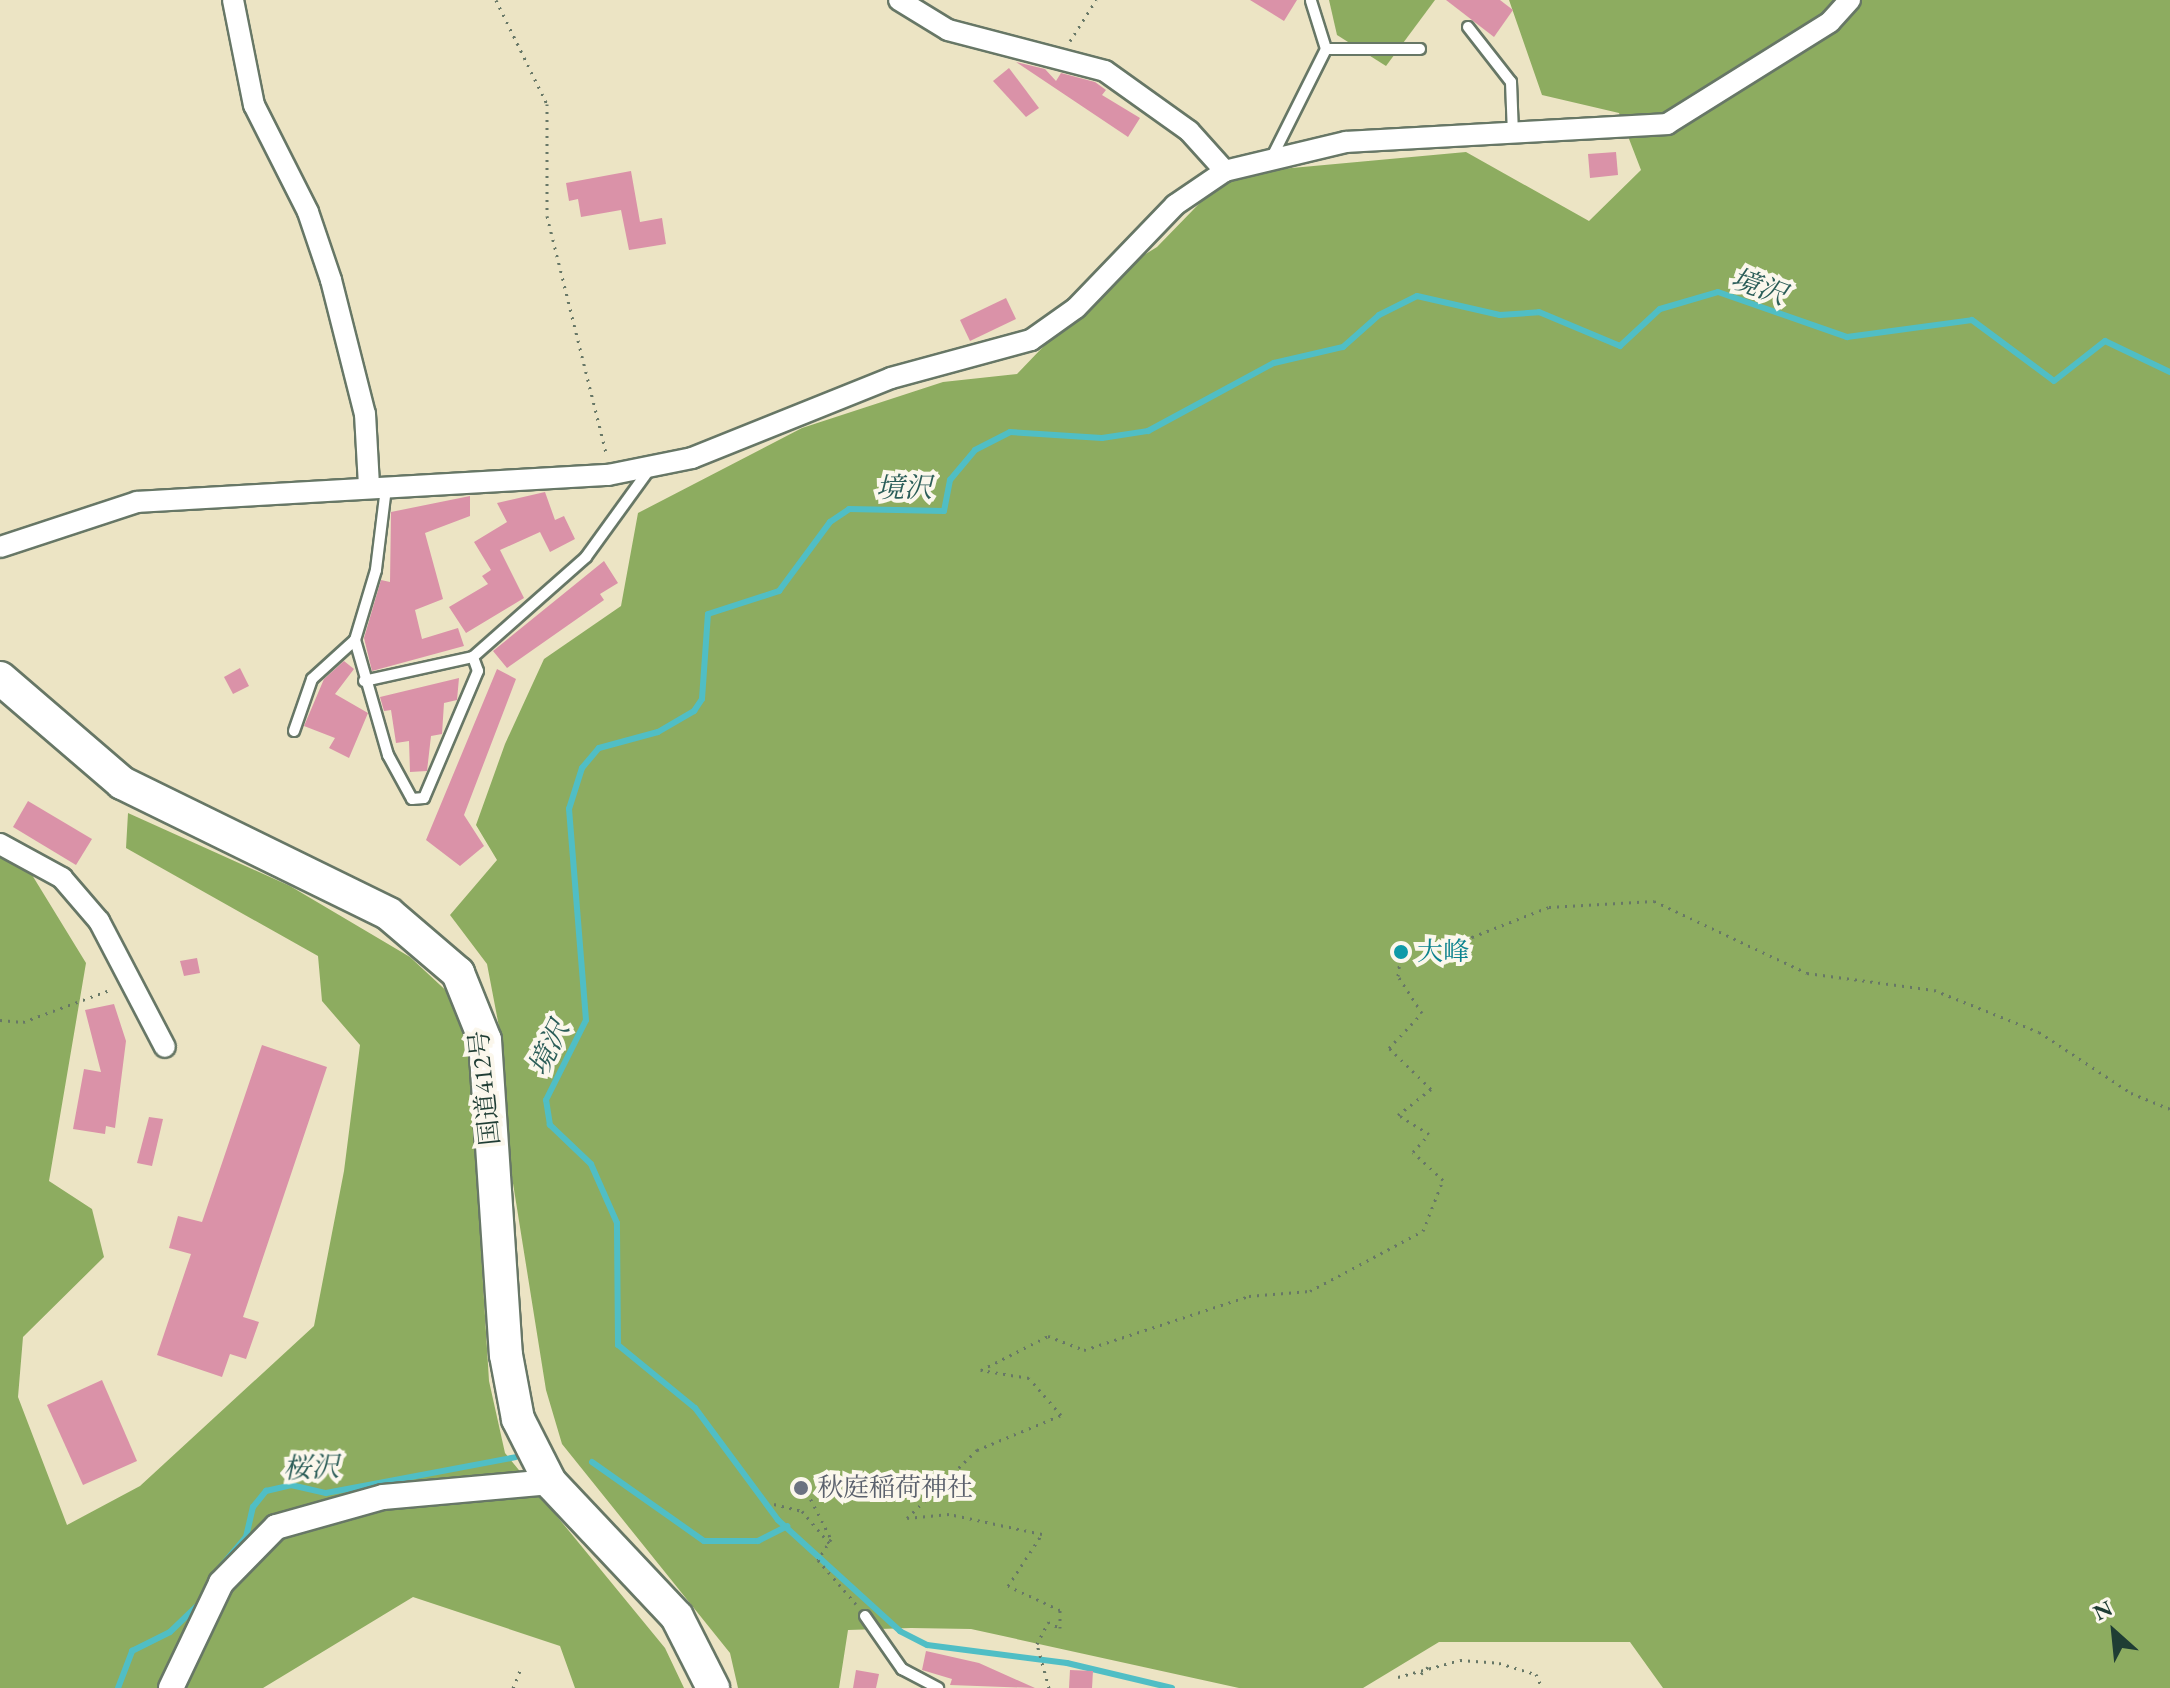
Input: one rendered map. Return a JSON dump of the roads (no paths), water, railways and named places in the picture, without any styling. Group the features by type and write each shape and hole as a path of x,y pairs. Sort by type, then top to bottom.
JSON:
{"highway":[{"name":"国道412号","path":"0,678 122,783 389,914 427,940 458,973 485,1040 506,1355 518,1419 550,1482 677,1617 713,1688"}],"street":[{"path":"233,0 254,105 308,212 331,280 365,414 378,486"},
{"path":"899,0 948,30 1062,54 1105,71 1189,131 1225,171"},
{"path":"0,547 137,502 608,475 649,470 891,378 1031,340 1076,308 1175,205 1225,171 1272,157 1346,142 1514,135 1667,124 1830,22 1850,0"},
{"path":"0,844 62,878 99,921 165,1047"},
{"path":"171,1688 221,1583 276,1527 370,1499 550,1482"}],"lane":[{"path":"1272,157 1326,49 1311,1"},
{"path":"1468,27 1511,82 1514,135"},
{"path":"1326,49 1420,49"},
{"path":"364,681 473,657 586,557 649,470"},
{"path":"378,486 376,570 355,640 364,681 388,755 412,799 424,798 478,671 473,657"},
{"path":"294,731 312,679 355,640"},
{"path":"865,1616 902,1669 938,1688"}],"waterway":[{"name":"境沢","path":"1172,1688 1067,1663 927,1645 900,1631 778,1520 695,1408 618,1345 617,1223 591,1164 550,1125 546,1100 586,1020 569,809 582,768 599,748 658,732 694,711 702,699 708,614 779,591 830,522 849,509 944,511 950,480 975,450 1010,432 1102,438 1148,431 1274,363 1343,347 1379,315 1417,296 1500,315 1539,312 1620,346 1660,309 1718,292 1847,337 1972,320 2054,381 2105,341 2170,372"},
{"name":"桜沢","path":"213,1576 246,1537 253,1507 266,1491 291,1485 326,1493 516,1457"},
{"name":"桜沢","path":"592,1462 704,1541 758,1541 787,1526"},
{"name":"桜沢","path":"118,1688 132,1651 170,1632 196,1607"}],"place":[{"name":"大峰","path":"1401,952"},
{"name":"秋庭稲荷神社","path":"801,1488"}]}
